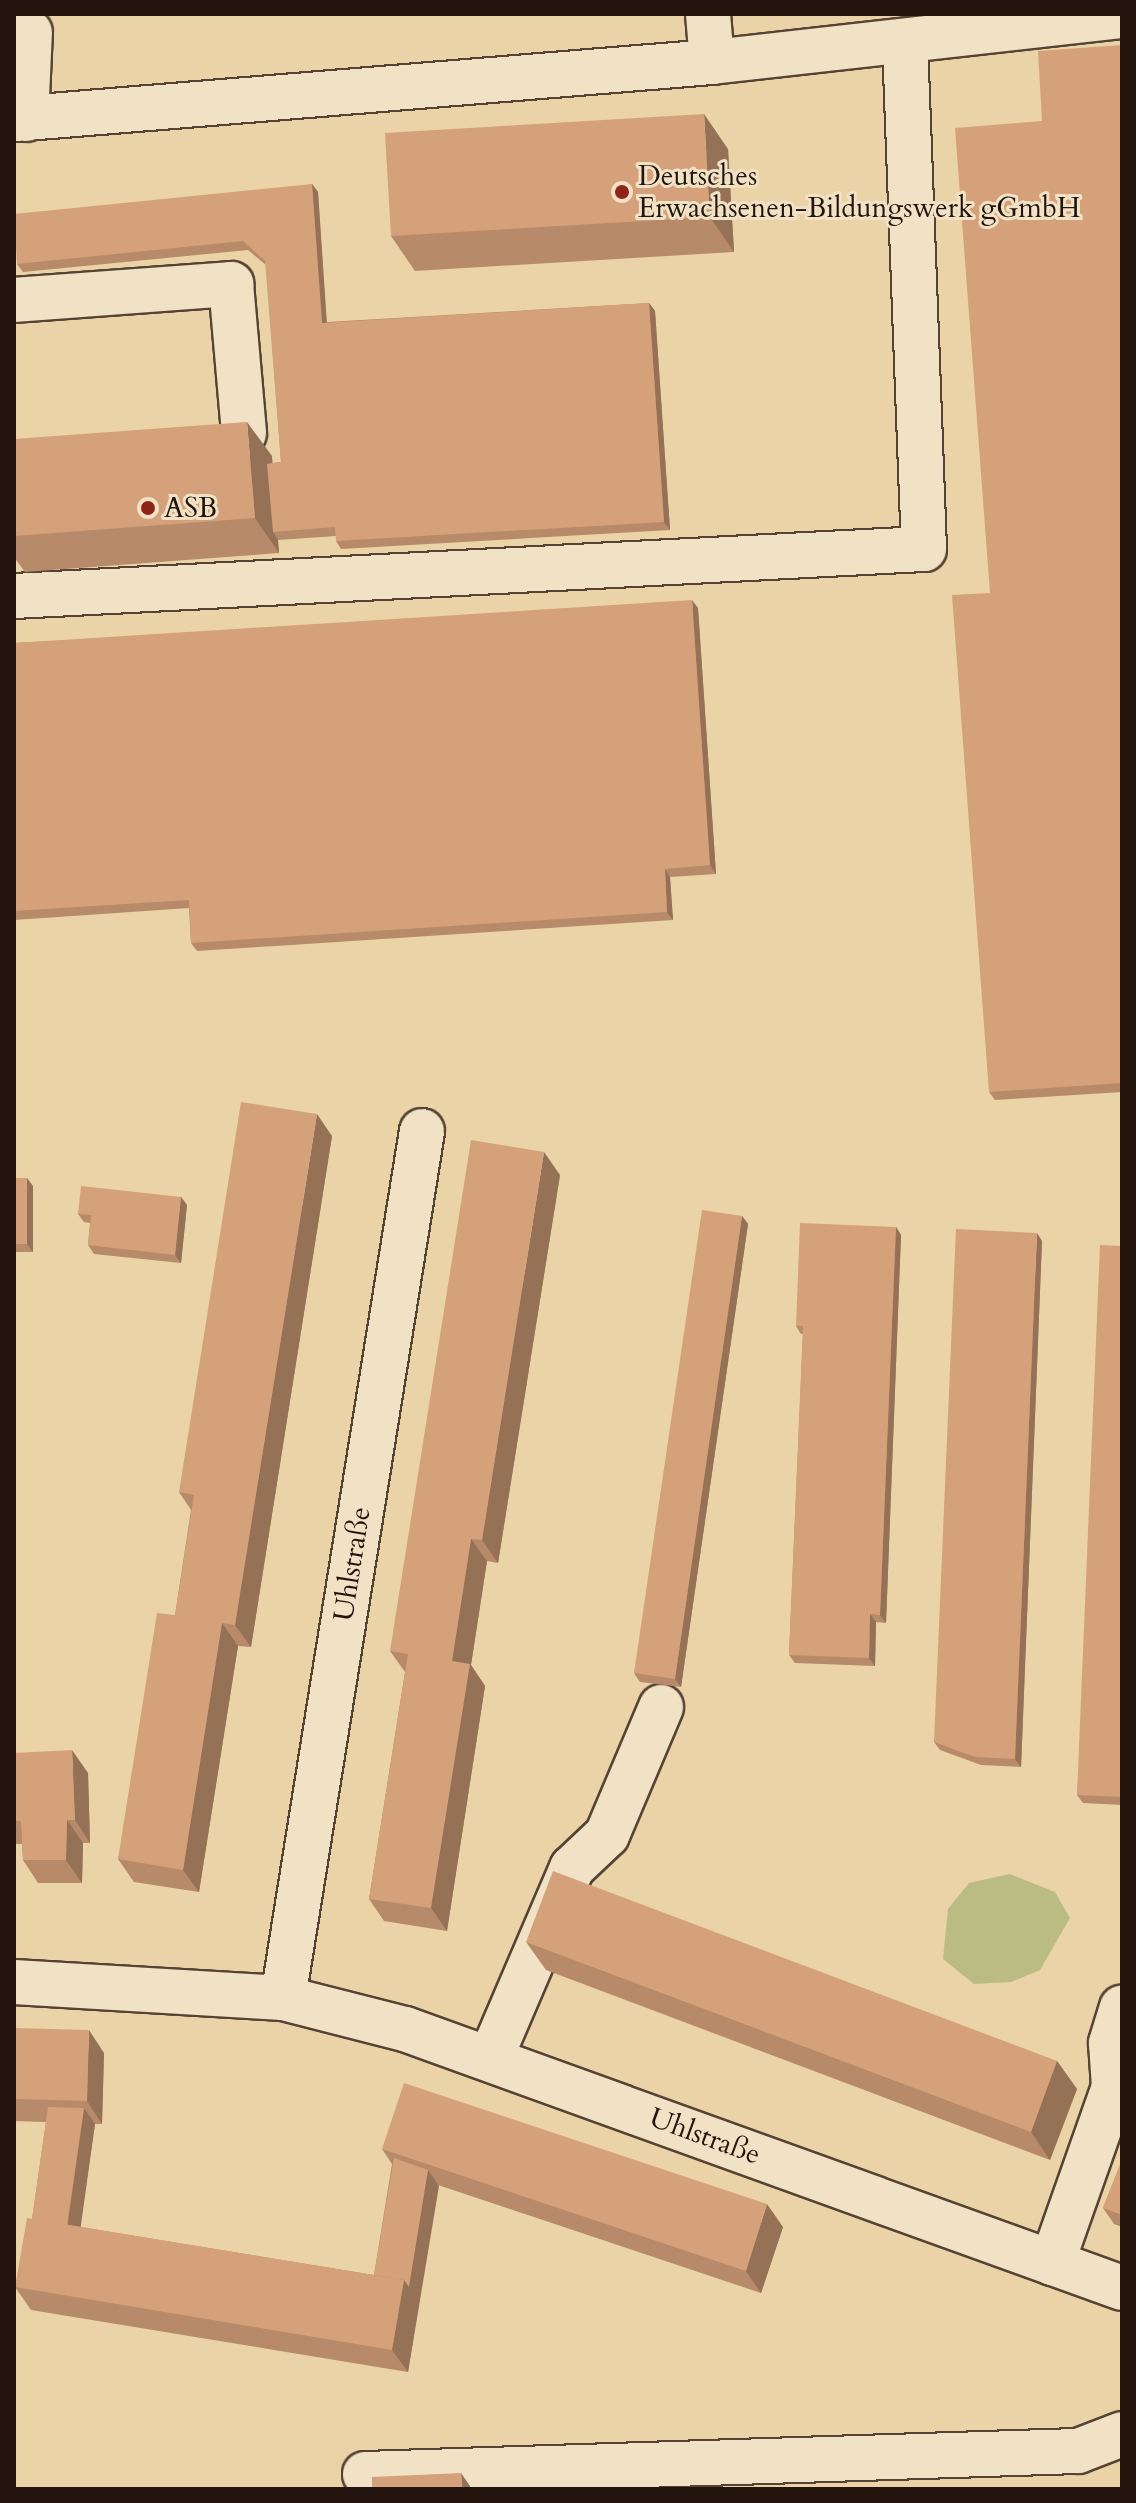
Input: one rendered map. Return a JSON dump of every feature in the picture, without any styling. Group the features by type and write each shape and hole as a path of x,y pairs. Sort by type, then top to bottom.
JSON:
{"street":[{"path":"708,14 712,62"},
{"path":"30,32 20,119 712,62 1122,16"},
{"path":"14,596 924,549 905,42"},
{"path":"14,300 231,284 244,433"},
{"name":"Uhlstraße","path":"283,1998 422,1131"},
{"path":"491,2057 572,1868 607,1835 661,1707"},
{"name":"Uhlstraße","path":"14,1982 283,1998 491,2057 1122,2288"},
{"path":"1052,2263 1114,2087 1111,2043 1122,2008"},
{"path":"365,2474 1078,2451 1122,2434"}],"green space":[{"path":"1010,1874 1055,1892 1070,1918 1040,1970 1011,1982 974,1984 943,1959 948,1909 969,1883"}],"building":[{"path":"1122,45 1122,1083 989,1092 952,595 990,593 955,128 1042,121 1038,51"},
{"path":"704,114 710,217 391,236 385,133"},
{"path":"312,184 322,323 649,303 664,522 336,541 335,527 273,532 267,464 281,462 265,261 243,241 17,264 14,214"},
{"path":"247,422 255,518 14,536 14,439"},
{"path":"692,600 710,865 665,869 667,912 191,943 189,900 14,911 14,643"},
{"path":"241,1102 317,1114 235,1625 222,1623 183,1870 118,1859 157,1613 175,1615 194,1495 179,1492"},
{"path":"471,1140 544,1152 482,1540 471,1539 452,1661 470,1664 431,1908 369,1899 408,1654 390,1651"},
{"path":"14,1178 27,1178 27,1244 14,1244"},
{"path":"81,1186 181,1197 175,1255 88,1245 91,1215 78,1214"},
{"path":"702,1210 742,1216 675,1679 634,1673"},
{"path":"800,1223 896,1227 880,1615 870,1614 869,1658 789,1655 803,1326 796,1326"},
{"path":"956,1229 1037,1233 1015,1759 975,1757 934,1742"},
{"path":"1100,1245 1122,1246 1122,1797 1077,1795"},
{"path":"72,1750 75,1820 67,1820 66,1860 23,1860 21,1821 14,1821 14,1753"},
{"path":"553,1871 1057,2061 1031,2132 526,1942"},
{"path":"14,2028 89,2030 87,2101 14,2099"},
{"path":"404,2083 767,2204 746,2271 382,2149"},
{"path":"48,2107 84,2108 67,2225 32,2219"},
{"path":"394,2158 428,2170 409,2287 404,2280 374,2275"},
{"path":"1122,2160 1122,2215 1103,2208"},
{"path":"27,2218 404,2280 392,2350 15,2287"},
{"path":"461,2473 462,2489 372,2489 372,2477"}],"place":[{"name":"Deutsches Erwachsenen-Bildungswerk gGmbH","path":"622,192"},
{"name":"ASB","path":"148,508"}]}
